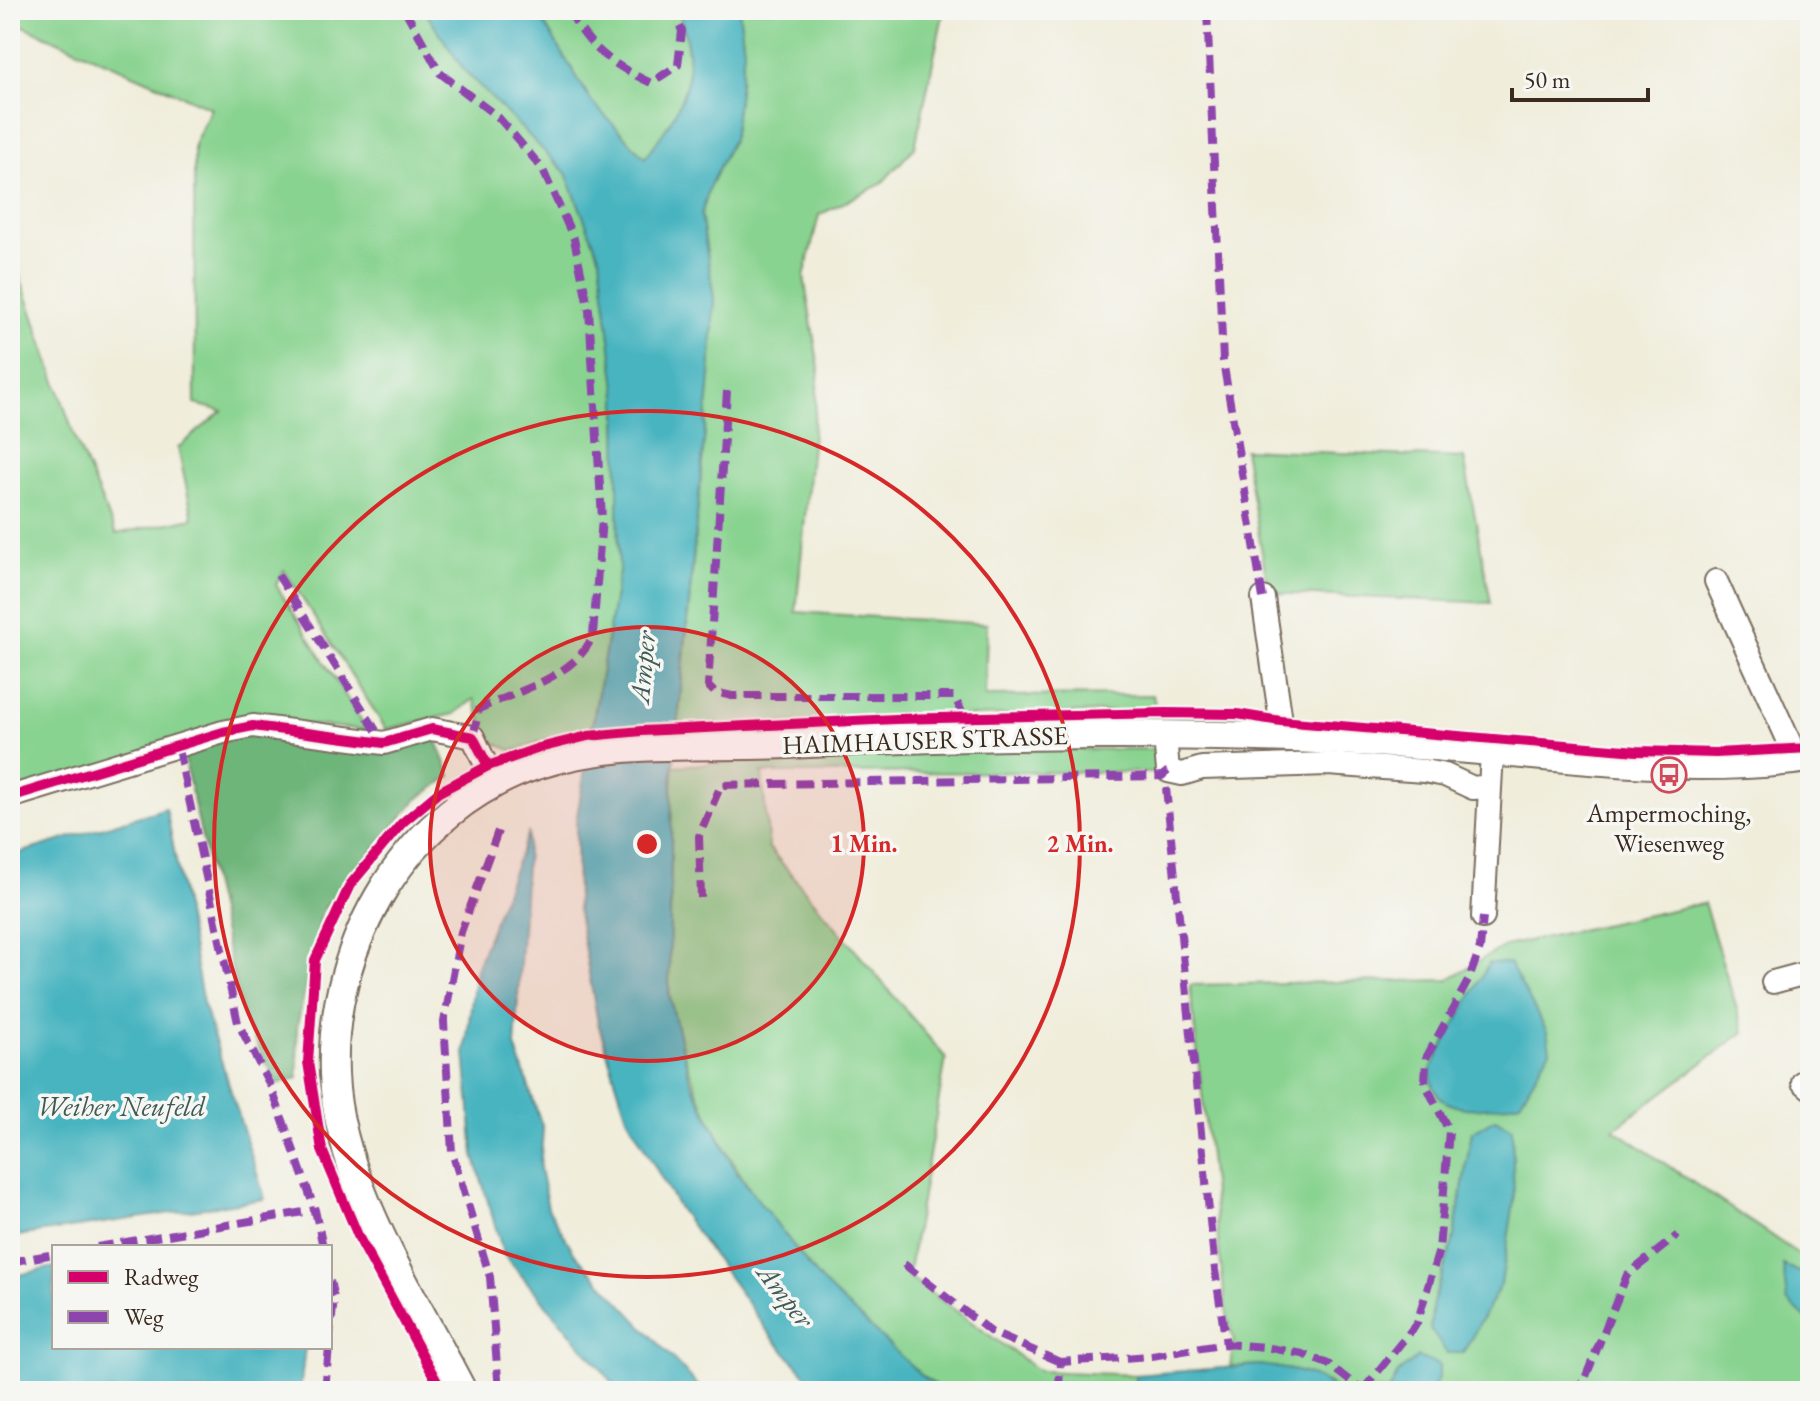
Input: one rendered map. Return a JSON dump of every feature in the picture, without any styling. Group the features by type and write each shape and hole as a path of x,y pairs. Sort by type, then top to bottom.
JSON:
{"main road":[{"name":"HAIMHAUSER STRASSE","path":"462,1391 356,1176 334,1077 336,1024 341,986 366,914 407,855 440,821 495,784 533,766 584,752 965,734 1280,738 1407,744 1638,763 1801,759"}],"street":[{"path":"1716,581 1793,750 1801,759"},
{"path":"1263,598 1281,721 1280,738"},
{"path":"10,797 223,732 253,726 384,743 432,729 463,733 473,737 495,784"},
{"path":"1165,736 1168,771 1182,774 1202,768 1328,764 1424,771 1445,775 1473,788 1490,786"},
{"path":"1483,917 1492,752"},
{"path":"1773,982 1810,972"}],"green space":[{"path":"10,10 424,10 464,70 566,173 600,258 617,396 619,571 591,732 562,734 513,751 488,740 474,699 454,714 386,729 284,570 276,585 367,730 254,719 10,800 10,247 76,441 116,534 193,518 178,448 222,411 195,404 194,145 211,108 10,20"},
{"path":"536,10 678,10 688,53 685,89 670,123 645,159 592,102"},
{"path":"739,10 944,10 915,147 881,184 819,215 804,277 819,369 796,612 987,624 985,696 1153,695 1156,710 678,726 710,377 714,298 701,215 710,185 733,139 744,50"},
{"path":"1244,449 1464,458 1491,603 1269,593"},
{"path":"264,728 391,747 432,729 451,776 416,800 322,911 297,1027 298,1078 277,1084 243,1018 182,750"},
{"path":"1155,749 1156,772 762,773 769,848 946,1058 908,1276 1039,1371 1136,1375 1135,1391 943,1391 897,1355 809,1268 770,1218 735,1165 706,1111 684,1054 669,987 674,766 930,750"},
{"path":"1704,903 1744,1032 1614,1129 1810,1262 1810,1391 1336,1391 1328,1383 1260,1365 1230,1367 1234,1341 1226,1310 1190,985 1447,980 1505,946","holes":["1472,1132 1501,1284 1463,1353 1447,1353 1433,1303 1453,1242"]}],"water":[{"name":"Amper","path":"424,10 536,10 592,102 645,158 670,123 685,89 688,53 678,10 739,10 744,50 733,139 710,185 701,215 714,299 710,377 672,782 669,994 690,1080 735,1170 820,1280 921,1375 943,1391 820,1391 772,1337 678,1207 627,1117 598,1023 577,907 576,822 619,571 617,396 600,258 566,173 464,70"},
{"name":"Weiher Neufeld","path":"166,808 203,1003 265,1199 10,1237 10,856"},
{"path":"528,832 515,1046 543,1129 540,1169 548,1208 575,1254 703,1391 620,1391 504,1255 474,1155 465,1052 476,969"},
{"path":"1489,963 1510,964 1547,1032 1550,1050 1520,1102 1476,1109 1462,1108 1440,1097 1433,1085 1431,1069"},
{"path":"1495,1119 1512,1128 1514,1202 1501,1284 1463,1353 1447,1353 1430,1329 1433,1303 1453,1242 1472,1132"},
{"path":"1783,1265 1810,1277 1810,1322 1787,1301"},
{"path":"52,1267 52,1349 305,1349 300,1391 10,1391 10,1277"},
{"path":"1418,1357 1439,1365 1439,1378 1431,1391 1389,1391 1398,1373"},
{"path":"1260,1365 1310,1375 1336,1391 1135,1391 1136,1375"}],"marked path":[{"path":"405,10 440,73 499,118 542,168 574,239 589,310 602,518 593,635 585,649 560,672 479,709 473,737"},
{"path":"569,10 584,35 603,54 651,83 678,65 682,31 673,10"},
{"path":"1207,10 1223,361 1263,598"},
{"path":"727,391 708,686 714,692 732,696 954,696 965,718 965,734"},
{"path":"278,575 384,743"},
{"path":"178,749 238,1023 271,1087 315,1210 323,1245"},
{"path":"701,898 699,836 721,785 1162,776 1168,771"},
{"path":"1166,788 1215,1270 1226,1344"},
{"path":"498,831 461,932 444,1022 452,1152 490,1277 499,1391"},
{"path":"1363,1390 1417,1323 1439,1250 1449,1131 1425,1083 1426,1058 1469,979 1480,948 1483,917"},
{"path":"109,1245 315,1210"},
{"path":"1568,1391 1584,1381 1627,1275 1678,1235"},
{"path":"10,1262 52,1254"},
{"path":"904,1264 991,1332 1060,1362"},
{"path":"332,1290 332,1317"},
{"path":"1059,1391 1060,1362 1152,1356 1226,1344 1303,1354 1328,1364 1363,1391"},
{"path":"325,1391 329,1349"}],"cycle path":[{"path":"442,1391 359,1238 322,1150 308,1062 315,960 350,885 402,823 439,792 488,766 539,748 588,736 642,731 896,719 1165,713 1237,714 1281,721 1637,751 1716,753 1810,748"},
{"path":"10,797 223,732 253,726 384,743 432,729 473,737 488,766"}],"place":[{"name":"Ampermoching, Wiesenweg","path":"1669,775"}]}
